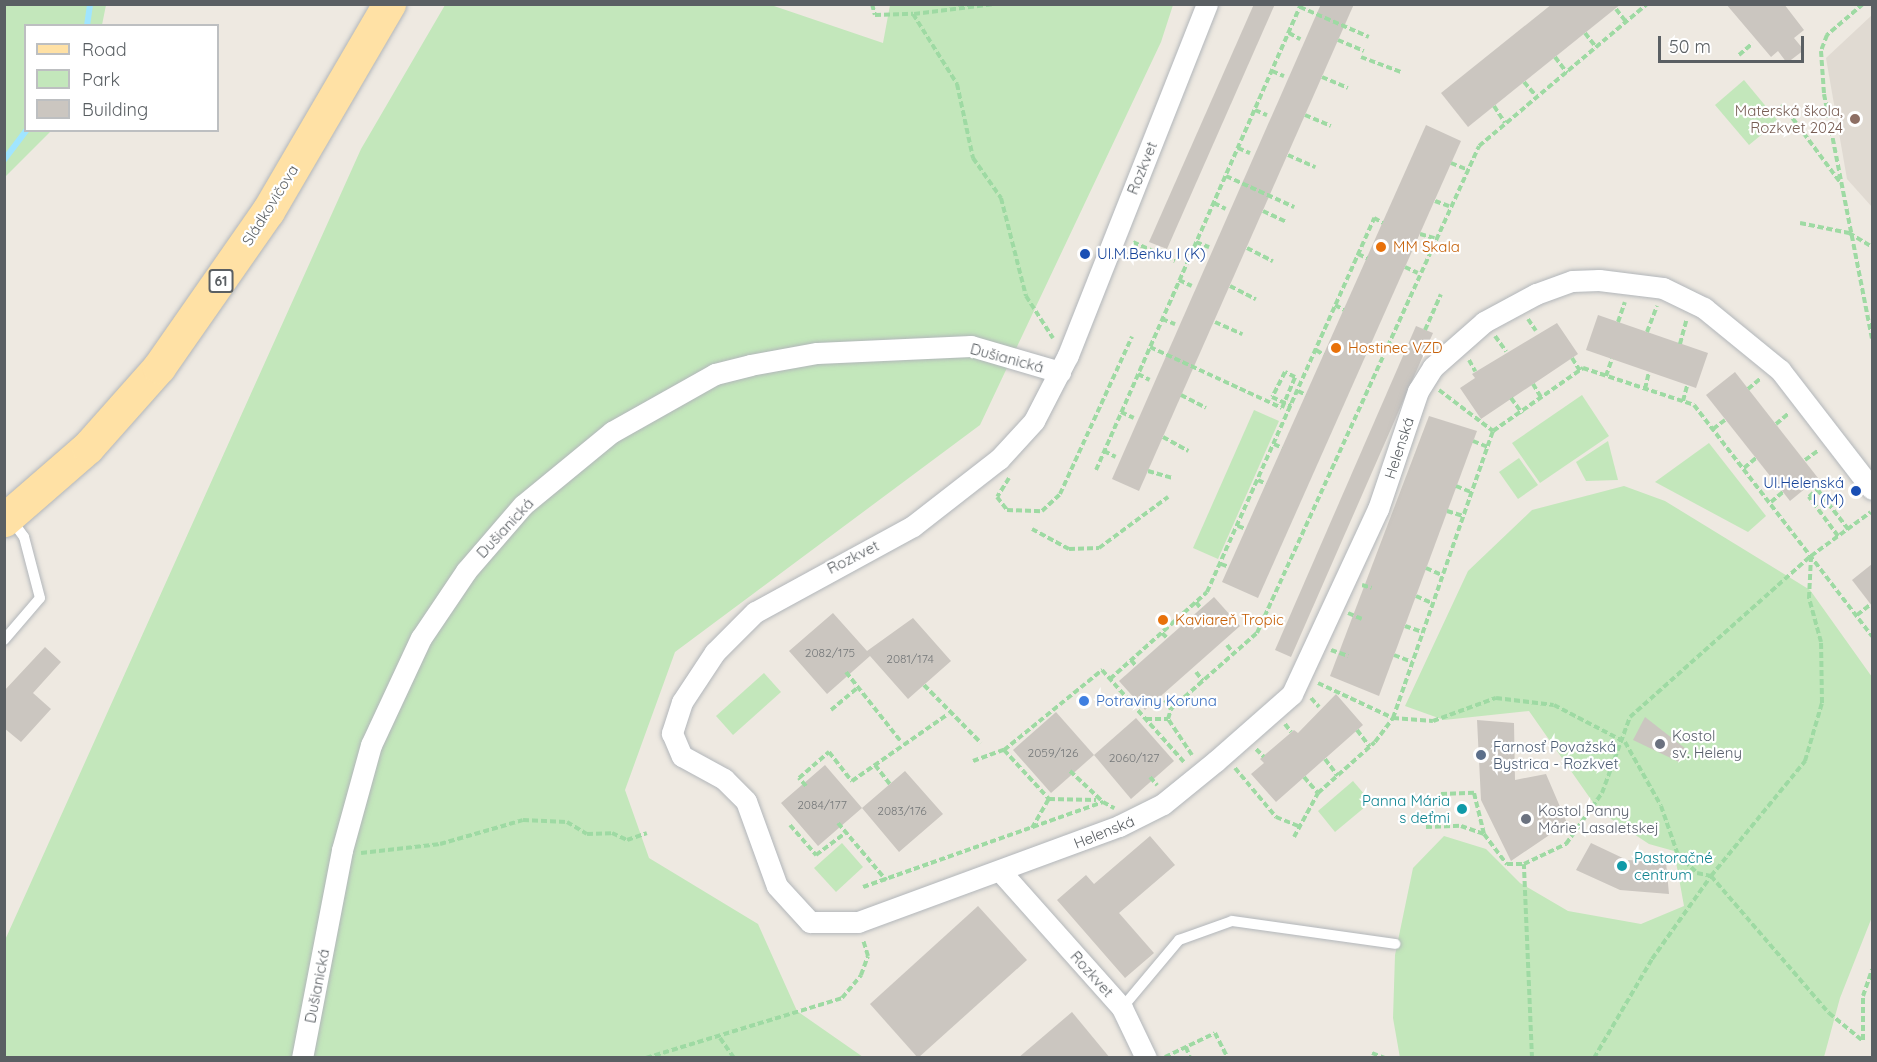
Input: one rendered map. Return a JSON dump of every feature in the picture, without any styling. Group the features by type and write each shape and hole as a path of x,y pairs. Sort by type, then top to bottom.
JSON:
{"main road":[{"name":"Sládkovičova","path":"7,518 112,423 182,336 268,211 389,4"}],"street":[{"name":"Rozkvet","path":"976,879 858,922 810,922 793,909 777,886 746,801 724,780 682,756 672,733 682,702 715,652 755,612 913,526 999,459 1034,421 1060,372 1207,4"},
{"name":"Helenská","path":"976,879 1001,872 1145,814 1223,765 1292,694 1378,509 1418,391 1433,367 1476,327 1536,294 1572,281 1599,280 1664,288 1704,308 1774,364 1869,497"},
{"name":"Dušianická","path":"302,1058 342,850 371,745 421,638 466,571 523,505 612,432 715,374 816,353 971,346 1060,372"},
{"name":"Rozkvet","path":"1001,872 1122,1008 1146,1058"}],"lane":[{"path":"4,640 40,598 24,537 7,518"},
{"path":"1122,1008 1179,940 1232,921 1395,944"}],"path":[{"path":"872,4 875,15 913,14 994,4"},
{"path":"1168,719 1171,709 1257,633 1354,413 1466,169 1479,146 1647,4"},
{"path":"1096,470 1301,5 1369,37"},
{"path":"1860,5 1827,35 1821,51 1840,183 1872,338"},
{"path":"1616,9 1626,22"},
{"path":"913,14 957,84 973,158 1001,198 1026,296 1054,339"},
{"path":"1289,33 1300,39"},
{"path":"1585,33 1596,47"},
{"path":"1338,40 1364,51"},
{"path":"1739,55 1753,43"},
{"path":"1361,57 1401,72"},
{"path":"1555,57 1567,73"},
{"path":"1272,71 1284,76"},
{"path":"1322,77 1348,88"},
{"path":"1524,82 1536,96"},
{"path":"1782,104 1840,183"},
{"path":"1494,106 1505,123"},
{"path":"1255,110 1267,115"},
{"path":"1305,115 1331,126"},
{"path":"1238,147 1250,153"},
{"path":"1288,155 1315,167"},
{"path":"1452,163 1466,169"},
{"path":"1226,176 1294,207"},
{"path":"1435,201 1449,206"},
{"path":"1214,203 1226,209"},
{"path":"1263,211 1287,222"},
{"path":"1110,679 1196,602 1221,564 1374,218 1383,223"},
{"path":"1800,223 1849,233 1872,247"},
{"path":"1420,234 1434,238"},
{"path":"1196,242 1209,247"},
{"path":"1134,244 1175,261"},
{"path":"1247,249 1274,261"},
{"path":"1358,254 1367,258"},
{"path":"1405,267 1418,273"},
{"path":"1179,280 1192,286"},
{"path":"1230,286 1256,299"},
{"path":"1425,330 1440,294"},
{"path":"1617,294 1627,296 1618,322"},
{"path":"1648,300 1668,306"},
{"path":"1647,332 1659,302"},
{"path":"1335,305 1344,310"},
{"path":"1680,344 1688,314 1697,320"},
{"path":"1162,319 1175,324"},
{"path":"1215,322 1242,334"},
{"path":"1482,338 1499,326"},
{"path":"1039,365 1054,339 1057,328"},
{"path":"1492,330 1506,351"},
{"path":"1382,334 1389,338"},
{"path":"999,459 1014,474 997,497 1007,510 1042,511 1060,494 1132,337"},
{"path":"1150,347 1282,408 1295,377 1285,372 1272,397 1291,406"},
{"path":"1316,350 1324,355"},
{"path":"1572,358 1580,371"},
{"path":"1606,376 1612,359"},
{"path":"1294,837 1318,793 1370,747 1393,717 1493,431 1542,399 1583,368 1694,405 1872,636"},
{"path":"1756,368 1771,384"},
{"path":"1365,372 1373,373"},
{"path":"1645,390 1649,372"},
{"path":"1138,374 1150,380"},
{"path":"1748,389 1764,375"},
{"path":"1429,394 1442,378"},
{"path":"1533,384 1542,399"},
{"path":"1434,386 1493,431"},
{"path":"1683,401 1687,386"},
{"path":"1298,391 1306,395"},
{"path":"1181,395 1206,408"},
{"path":"1511,398 1522,413"},
{"path":"1785,401 1799,419"},
{"path":"1347,410 1354,413"},
{"path":"1776,424 1792,410"},
{"path":"1121,412 1134,418"},
{"path":"1713,429 1725,420"},
{"path":"1163,437 1188,451"},
{"path":"1814,438 1829,456"},
{"path":"1473,441 1488,447"},
{"path":"1274,444 1282,448"},
{"path":"1805,460 1822,447"},
{"path":"1104,451 1116,457"},
{"path":"1744,468 1756,458"},
{"path":"1323,466 1329,470"},
{"path":"1148,471 1173,478"},
{"path":"1258,480 1266,484"},
{"path":"1456,486 1472,492"},
{"path":"1838,536 1809,497 1817,489 1848,529"},
{"path":"1771,502 1783,492"},
{"path":"1032,529 1069,549 1100,548 1168,497"},
{"path":"1441,794 1474,793 1484,834 1507,864 1524,864 1566,844 1602,793 1625,742 1630,717 1811,556 1872,512 1869,497"},
{"path":"1305,505 1313,508"},
{"path":"1447,511 1463,516"},
{"path":"1238,526 1246,529"},
{"path":"1288,542 1296,545"},
{"path":"1594,1058 1626,1011 1652,959 1711,876 1794,780 1814,734 1822,703 1821,662 1809,598 1811,556"},
{"path":"1221,564 1229,567"},
{"path":"1426,568 1442,575"},
{"path":"1352,592 1360,573"},
{"path":"1271,581 1278,584"},
{"path":"1416,596 1432,603"},
{"path":"1196,602 1201,609"},
{"path":"1341,621 1349,602"},
{"path":"1857,615 1871,604"},
{"path":"1345,612 1362,619"},
{"path":"1405,626 1422,632"},
{"path":"1162,633 1167,638"},
{"path":"1326,661 1334,640"},
{"path":"1227,645 1234,654"},
{"path":"1331,650 1348,656"},
{"path":"1394,655 1412,662"},
{"path":"1131,660 1136,666"},
{"path":"973,761 1004,750 1102,670 1185,764"},
{"path":"846,672 902,743"},
{"path":"1196,672 1203,681"},
{"path":"1304,703 1311,697 1322,672"},
{"path":"1318,683 1393,717 1433,721 1496,698 1554,705 1625,742 1661,806 1678,855 1697,873 1711,876 1829,1013 1863,1041 1863,996 1872,970"},
{"path":"924,685 948,714 981,743"},
{"path":"831,710 858,687"},
{"path":"1311,697 1319,707"},
{"path":"1165,700 1171,709"},
{"path":"806,786 799,778 829,752 852,781 902,743 948,714"},
{"path":"1275,728 1290,715"},
{"path":"1145,719 1168,719"},
{"path":"1168,719 1193,756 1176,771"},
{"path":"1357,730 1370,747"},
{"path":"1246,752 1261,740"},
{"path":"1004,750 1049,799 1095,800 1120,811"},
{"path":"1239,757 1223,765 1276,817 1298,826"},
{"path":"1325,759 1338,776"},
{"path":"875,765 890,784"},
{"path":"1070,771 1095,800"},
{"path":"1150,777 1158,786"},
{"path":"1304,777 1318,793"},
{"path":"1151,792 1167,779"},
{"path":"1032,828 1049,799"},
{"path":"863,887 1103,802"},
{"path":"342,850 363,854 440,844 523,820 567,822 587,834 612,833 627,840 647,833"},
{"path":"838,824 887,880"},
{"path":"790,825 816,855 846,833"},
{"path":"1426,827 1461,826 1484,834"},
{"path":"1524,864 1532,1058"},
{"path":"646,1058 720,1038 842,998 861,975 868,956 858,922"},
{"path":"1165,1058 1215,1033 1228,1058"},
{"path":"720,1038 734,1058"},
{"path":"1185,1047 1190,1058"},
{"path":"1372,1053 1385,1058"}],"shaded area":[{"name":"Materská škola, Rozkvet 2024","path":"1872,15 1872,207 1847,179 1826,58"}],"green space":[{"path":"5,4 106,5 102,24 24,24 24,132 50,132 5,177"},
{"path":"445,5 771,5 883,43 890,5 1173,5 1161,42 980,425 675,652 625,790 649,858 758,924 797,1011 863,1057 5,1058 5,940 361,149"},
{"path":"1744,80 1778,121 1749,145 1715,105"},
{"path":"1582,395 1609,436 1540,483 1512,443"},
{"path":"1254,410 1279,421 1218,559 1193,548"},
{"path":"1608,441 1618,480 1586,481 1576,462"},
{"path":"1709,443 1766,516 1748,532 1655,482"},
{"path":"1519,458 1538,485 1518,499 1499,472"},
{"path":"1624,486 1665,501 1810,590 1872,677 1872,917 1840,998 1824,1057 1400,1058 1393,1018 1395,955 1413,868 1444,836 1486,849 1520,883 1568,911 1641,924 1684,906 1674,851 1649,844 1599,811 1529,711 1444,720 1405,706 1468,571 1532,510"},
{"path":"764,673 781,692 733,735 716,716"},
{"path":"1353,781 1371,802 1335,832 1318,811"},
{"path":"842,843 863,867 836,892 814,868"}],"building":[{"path":"1254,4 1275,4 1167,249 1149,242"},
{"path":"1321,4 1354,4 1139,491 1112,479"},
{"path":"1552,4 1621,4 1468,127 1441,93"},
{"path":"1726,4 1784,4 1804,30 1794,38 1804,50 1787,63 1778,51 1771,57"},
{"path":"1426,125 1461,141 1258,598 1222,582"},
{"path":"1598,315 1708,353 1696,388 1586,350"},
{"path":"1557,323 1578,354 1481,419 1460,388 1475,378 1472,374"},
{"path":"1416,326 1433,333 1291,657 1275,650"},
{"path":"1735,372 1818,478 1790,501 1706,395"},
{"path":"1429,416 1477,431 1379,696 1330,676"},
{"path":"1872,564 1872,606 1852,580"},
{"path":"1214,597 1240,626 1145,710 1119,681"},
{"path":"833,613 867,651 913,618 951,661 908,699 870,656 827,694 789,651"},
{"path":"45,647 61,662 33,693 51,709 21,742 4,728 4,691"},
{"path":"1336,694 1363,725 1276,802 1251,774 1264,763 1260,759 1294,730 1298,733"},
{"path":"1056,712 1094,755 1051,793 1013,750"},
{"name":"Kostol sv. Heleny","path":"1645,717 1686,749 1679,762 1633,740"},
{"path":"1136,718 1174,761 1131,799 1094,755"},
{"name":"Kostol Panny Márie Lasaletskej","path":"1477,720 1514,723 1515,780 1546,774 1567,823 1511,861 1481,800"},
{"path":"825,765 862,808 818,846 781,803"},
{"path":"905,771 943,814 899,852 862,808"},
{"path":"1150,836 1175,865 1119,913 1154,953 1125,978 1057,900 1086,875 1094,884"},
{"name":"Pastoračné centrum","path":"1591,843 1627,860 1666,862 1669,894 1620,890 1576,870"},
{"path":"978,906 1027,960 918,1058 870,1004"},
{"path":"1072,1012 1110,1058 1018,1058"}],"waterway":[{"path":"87,24 90,4"},
{"path":"4,160 25,132"}],"place":[{"name":"Materská škola, Rozkvet 2024","path":"1855,119"},
{"name":"MM Skala","path":"1381,247"},
{"name":"Ul.M.Benku I (K)","path":"1085,254"},
{"name":"Hostinec VZD","path":"1336,348"},
{"name":"Ul.Helenská I (M)","path":"1856,491"},
{"name":"Kaviareň Tropic","path":"1163,620"},
{"name":"Potraviny Koruna","path":"1084,701"},
{"name":"Kostol sv. Heleny","path":"1660,744"},
{"name":"Farnosť Považská Bystrica - Rozkvet","path":"1481,755"},
{"name":"Panna Mária s deťmi","path":"1462,809"},
{"name":"Kostol Panny Márie Lasaletskej","path":"1526,819"},
{"name":"Pastoračné centrum","path":"1622,866"}]}
